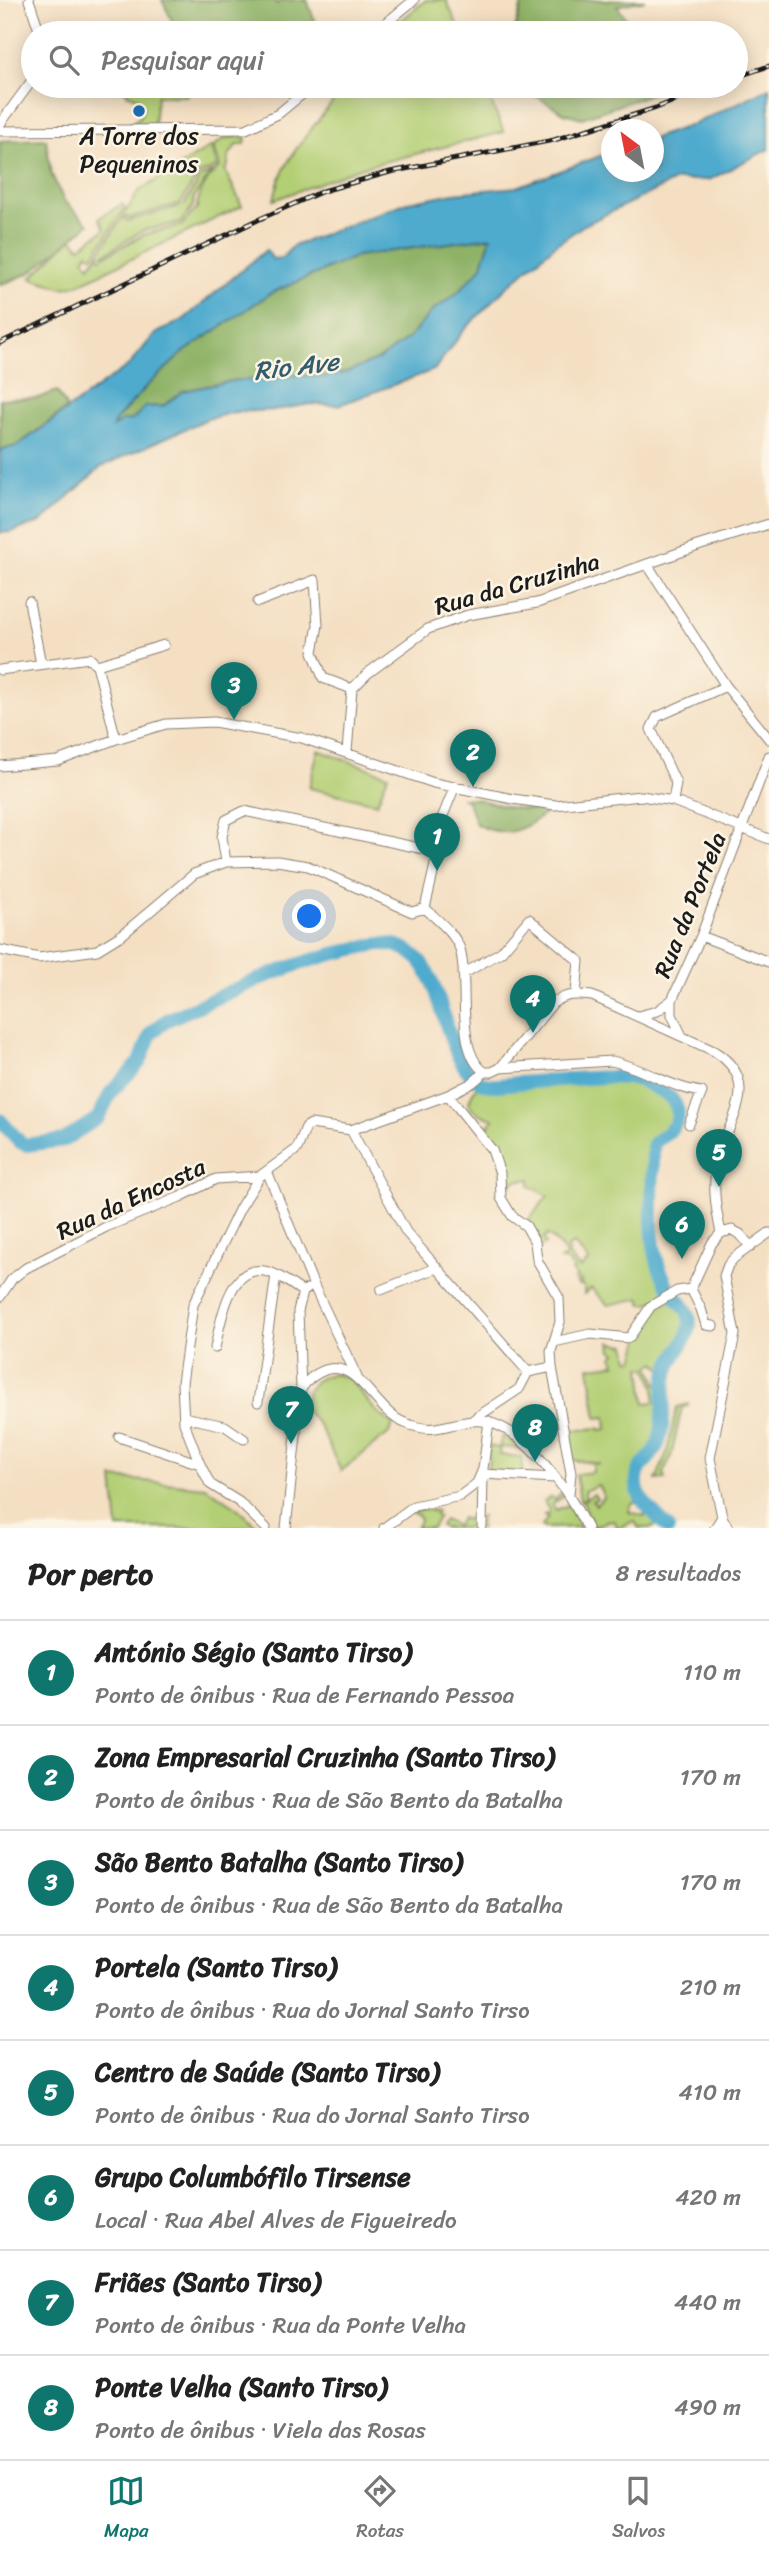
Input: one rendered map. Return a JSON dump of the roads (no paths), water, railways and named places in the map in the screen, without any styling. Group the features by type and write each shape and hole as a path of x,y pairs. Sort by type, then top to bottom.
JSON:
{"street":[{"path":"29,0 36,21"},
{"path":"389,21 414,0"},
{"path":"0,124 21,95"},
{"path":"0,131 246,129 278,114 297,98"},
{"name":"Rua da Cruzinha","path":"352,689 368,673 428,629 468,615 537,603 769,524"},
{"path":"647,564 726,685 769,739"},
{"path":"258,602 315,580 318,625 313,652 323,678 352,689 347,752"},
{"path":"29,602 41,664"},
{"path":"97,665 164,645"},
{"path":"0,670 89,658 97,665 116,739"},
{"path":"673,801 676,783 651,729 657,717 726,685"},
{"path":"0,766 58,761 166,724 214,722 302,738 434,783 513,799 555,805 640,796 673,801 769,839"},
{"name":"Rua da Portela","path":"638,1016 657,1011 671,1000 701,936 769,756"},
{"path":"425,908 438,852 440,823 455,786"},
{"path":"226,862 222,836 226,820 244,811 438,852"},
{"path":"0,950 39,958 97,950 123,934 194,874 226,862 277,861 309,866 412,912 425,908"},
{"path":"425,908 456,940 461,950 469,1048 483,1074"},
{"path":"463,974 501,952 529,919 579,961 576,994"},
{"path":"701,936 769,962"},
{"path":"500,1068 547,1009 561,998 576,994 592,996 722,1056 729,1062 738,1078 741,1101 718,1160 715,1178 715,1198 721,1233"},
{"path":"671,1000 672,1015 682,1036"},
{"path":"266,1528 239,1502 210,1484 184,1417 182,1383 193,1305 240,1208 263,1173 297,1149 306,1127 311,1124 351,1130 448,1095 483,1074 500,1068 612,1061 688,1090 702,1092 689,1124"},
{"path":"448,1095 492,1150 500,1173 500,1199 512,1216 526,1226 535,1242 537,1260 559,1298 560,1322 551,1351 571,1473 569,1494"},
{"path":"351,1130 406,1232 528,1372"},
{"path":"263,1173 357,1377 393,1417 421,1428 439,1429 472,1420 519,1389 528,1372"},
{"name":"Rua da Encosta","path":"0,1297 12,1279 26,1268 106,1227 216,1179 263,1173"},
{"path":"691,1289 712,1243 721,1233 732,1230 740,1234 751,1247"},
{"path":"728,1528 722,1517 710,1458 735,1334 724,1276 734,1258 769,1233"},
{"path":"381,1290 436,1268"},
{"path":"215,1348 225,1305 237,1283 249,1273 262,1270 276,1275 303,1292"},
{"path":"258,1402 276,1275"},
{"path":"286,1528 301,1389 298,1311 303,1292 314,1286"},
{"path":"554,1342 590,1335 629,1338 646,1311 674,1293 691,1289"},
{"path":"691,1289 706,1325 713,1326"},
{"path":"528,1372 552,1367"},
{"path":"301,1389 307,1380 330,1368 343,1369 357,1377"},
{"path":"184,1417 225,1426 244,1439"},
{"path":"472,1420 502,1425 514,1433 569,1494 587,1527"},
{"path":"482,1526 483,1471 489,1421"},
{"path":"119,1437 200,1464"},
{"path":"483,1471 555,1478"},
{"path":"387,1527 414,1506 460,1496 477,1483 483,1471"},
{"path":"715,1528 722,1517"}],"water":[{"path":"769,88 769,149 709,180 676,180 584,225 554,246 509,285 465,329 434,370 339,405 311,404 276,410 236,412 207,419 101,467 41,522 0,533 0,450 17,446 130,364 155,334 183,320 266,250 273,259 282,258 293,246 408,202 454,193 517,187 601,156 601,182 664,182 664,134 694,124","holes":["491,237 481,268 456,294 431,312 410,337 381,358 348,372 325,377 296,375 268,380 237,380 183,391 163,406 145,407 132,420 122,421 113,427 115,421 147,386 184,352 271,293 357,256"]}],"waterway":[{"path":"0,1120 26,1145 64,1140 98,1118 111,1092 140,1062 151,1033 167,1020 257,980 303,963 382,944 405,949 421,963 432,982 457,1053 468,1072 485,1084 615,1077 639,1080 663,1092 673,1101 678,1118 672,1129 653,1144 653,1238 659,1267 690,1322 688,1333 667,1375 661,1435 655,1450 640,1470 637,1483 643,1501 668,1528"}],"railway":[{"path":"748,73 769,66"},
{"path":"0,343 323,191 390,172 554,140 681,98"}],"place":[{"name":"A Torre dos Pequeninos","path":"139,111"},
{"name":"São Bento Batalha (Santo Tirso)","path":"234,720"},
{"name":"Zona Empresarial Cruzinha (Santo Tirso)","path":"473,787"},
{"name":"António Ségio (Santo Tirso)","path":"437,871"},
{"name":"Portela (Santo Tirso)","path":"533,1033"},
{"name":"Centro de Saúde (Santo Tirso)","path":"719,1187"},
{"name":"Grupo Columbófilo Tirsense","path":"682,1259"},
{"name":"Friães (Santo Tirso)","path":"291,1444"},
{"name":"Ponte Velha (Santo Tirso)","path":"535,1462"}],"water label":[{"name":"Rio Ave","path":"296,366"}]}
